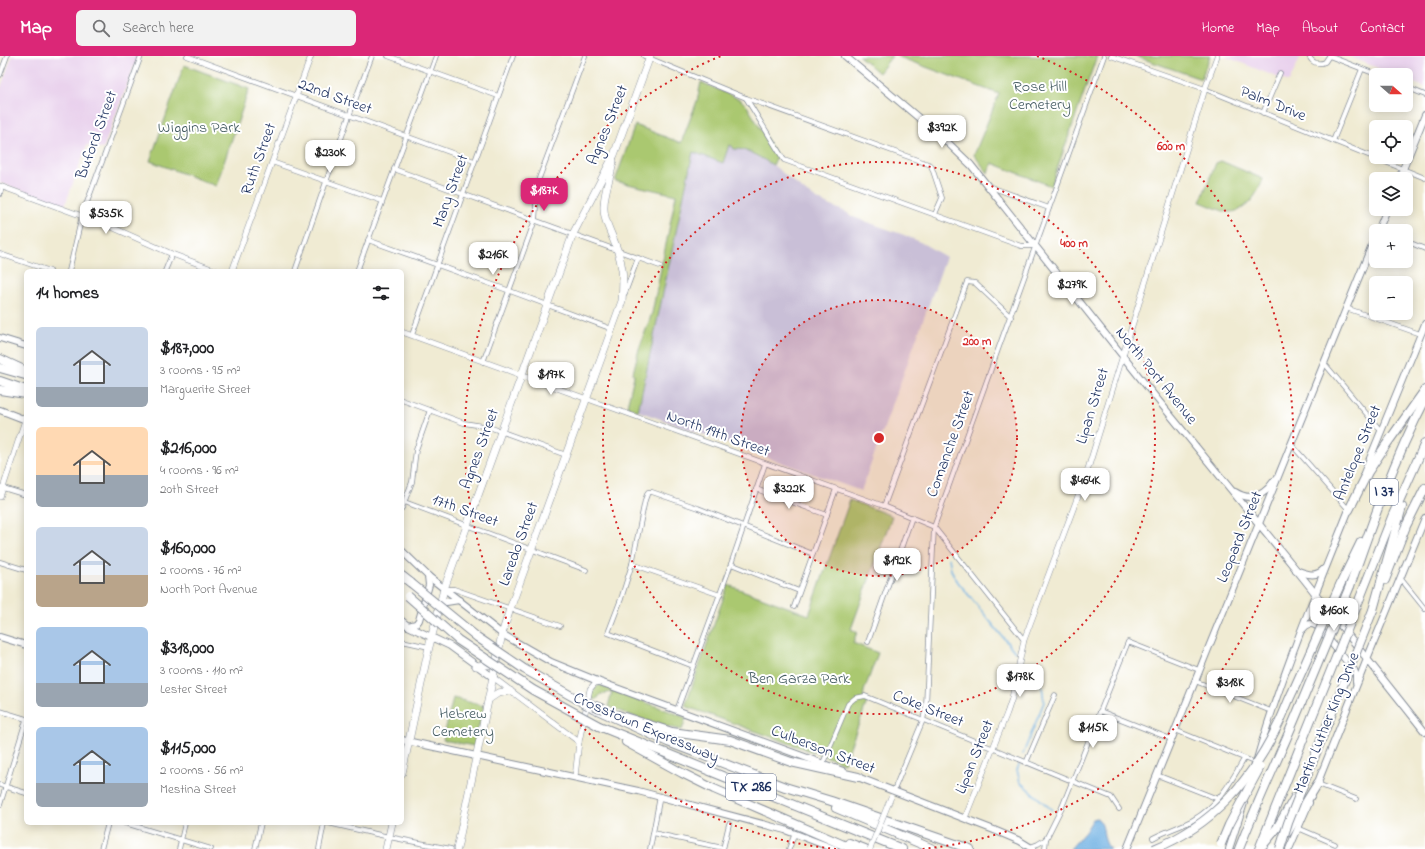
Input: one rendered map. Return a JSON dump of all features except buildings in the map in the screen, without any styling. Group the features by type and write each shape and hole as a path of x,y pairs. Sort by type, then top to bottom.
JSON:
{"highway":[{"path":"0,359 24,370"},
{"path":"0,368 24,375"},
{"path":"0,381 24,389"},
{"path":"0,390 24,394"},
{"path":"1349,510 1368,472 1425,390"},
{"name":"I 37","path":"1239,849 1350,586 1379,504 1425,400"},
{"name":"I 37","path":"1260,849 1386,532 1425,443"},
{"path":"1373,610 1410,477"},
{"path":"1279,849 1406,526 1425,488"},
{"path":"1219,849 1229,826 1271,746 1278,726 1340,585 1379,504"},
{"name":"Crosstown Expressway","path":"404,578 477,637 524,668 578,700 604,712"},
{"name":"Crosstown Expressway","path":"405,594 458,640 533,690 599,726 902,849"},
{"path":"604,712 672,732 730,740 791,762 858,777"},
{"name":"TX 286","path":"604,712 668,742 785,787 933,849"},
{"path":"599,726 682,773 853,849"},
{"path":"1154,849 1178,838 1194,828 1232,795 1248,778 1278,726"},
{"path":"1260,849 1277,828 1287,812 1312,764"},
{"path":"1279,849 1318,783"},
{"path":"785,787 832,801 970,849"},
{"path":"740,800 865,849"}],"main road":[{"name":"North Port Avenue","path":"845,56 945,140 971,165 1425,732"},
{"name":"Agnes Street","path":"404,752 405,741 444,589 573,234 614,155 648,57"},
{"path":"1402,172 1425,115"},
{"path":"614,155 611,176 604,195 604,210 606,223 617,250 623,274 622,301"},
{"name":"Leopard Street","path":"1127,849 1369,253"},
{"name":"Laredo Street","path":"457,849 502,634 622,301"},
{"name":"Antelope Street","path":"1229,849 1271,711 1315,594 1423,327"},
{"path":"0,338 24,345"},
{"path":"0,410 24,419"},
{"path":"1226,484 1240,495 1255,497 1272,484 1284,462"},
{"name":"Martin Luther King Drive","path":"1289,849 1318,783 1354,690 1425,518"},
{"name":"Crosstown Expressway","path":"404,553 428,576 502,634 551,662 600,682"},
{"path":"1296,570 1314,575 1322,571 1327,566"},
{"path":"408,626 416,624 419,620 429,585 428,576"},
{"path":"440,604 459,600"},
{"path":"404,623 450,646 494,678"},
{"path":"1301,632 1307,625 1312,624 1316,625 1320,629 1354,670 1356,675 1354,690"},
{"path":"0,637 24,643"},
{"path":"476,666 496,664"},
{"name":"Culberson Street","path":"600,682 824,763 965,818 1032,848"},
{"path":"489,699 498,693 510,691"},
{"path":"405,741 660,796 795,833 835,849"},
{"path":"386,849 391,825"}],"street":[{"path":"0,75 7,56"},
{"name":"Buford Street","path":"69,269 82,216 141,56"},
{"name":"22nd Street","path":"187,56 474,161"},
{"name":"Ruth Street","path":"233,269 311,56"},
{"path":"295,269 372,56"},
{"path":"388,56 498,96"},
{"path":"357,269 436,56"},
{"name":"Mary Street","path":"412,335 513,56"},
{"path":"483,362 535,220 535,189 585,56"},
{"name":"Comanche Street","path":"870,849 923,720 926,706 934,527 1104,56"},
{"name":"Palm Drive","path":"1111,56 1205,89 1425,178"},
{"name":"Lipan Street","path":"965,818 1012,698 1024,640 1087,472 1205,89 1217,56"},
{"path":"1309,56 1311,61 1318,64 1325,62 1329,56 1369,72"},
{"path":"648,57 746,98 931,165 942,198 935,214"},
{"path":"1333,141 1362,69"},
{"path":"1263,113 1280,73"},
{"path":"1413,90 1425,95"},
{"path":"746,98 784,160 1021,246 1036,246"},
{"path":"272,162 382,201"},
{"path":"394,169 660,266"},
{"path":"987,185 1049,208"},
{"path":"0,194 1,186 107,225 172,254 212,269"},
{"path":"368,240 612,329"},
{"path":"1413,244 1425,249"},
{"path":"0,254 44,269"},
{"path":"166,269 172,254"},
{"name":"Laredo Street","path":"622,301 638,258"},
{"path":"884,506 967,282 974,283 1011,317"},
{"path":"1346,308 1423,327"},
{"path":"404,333 586,399"},
{"path":"1324,363 1381,431"},
{"name":"North 19th Street","path":"586,399 884,506 934,527 1024,640"},
{"path":"404,401 464,422 483,425 502,431 566,455"},
{"path":"404,500 412,482 416,450 430,410"},
{"path":"0,497 1,488 24,425"},
{"path":"1291,444 1349,510"},
{"path":"677,710 720,595 765,464"},
{"path":"1,488 24,494"},
{"path":"756,489 827,515"},
{"path":"794,608 836,490"},
{"path":"693,666 608,634 632,564 648,492 652,492 698,508 813,554"},
{"name":"17th Street","path":"404,502 586,570"},
{"path":"868,642 912,517"},
{"path":"0,562 24,569"},
{"path":"632,564 720,595"},
{"path":"731,564 800,591"},
{"path":"1401,579 1425,609"},
{"path":"444,589 454,589 560,626"},
{"path":"404,641 429,647"},
{"path":"1045,849 1046,839 1062,806 1128,642 1199,670"},
{"path":"494,678 579,742"},
{"path":"1195,681 1271,711"},
{"path":"575,777 579,742 590,689 596,683 600,682"},
{"path":"1026,763 1055,695"},
{"name":"Coke Street","path":"824,763 848,704 855,698 866,696 1111,797 1119,809"},
{"path":"1100,710 1171,740"},
{"path":"0,711 24,718"},
{"path":"0,805 24,726"},
{"path":"1175,730 1256,763"},
{"path":"1153,838 1204,813 1218,799 1237,772 1244,759"},
{"path":"1157,774 1218,799"},
{"path":"1318,783 1356,799"},
{"path":"0,785 24,792"},
{"path":"650,849 660,796"},
{"path":"653,833 723,849 729,824"},
{"path":"101,849 107,825"},
{"path":"132,825 211,849"},
{"path":"179,849 185,825"},
{"path":"255,849 260,825"},
{"path":"319,849 324,825"},
{"path":"337,825 451,849"},
{"path":"1298,828 1335,844"},
{"path":"789,849 795,833"},
{"path":"1032,848 1046,839"}],"shaded area":[{"path":"12,56 138,56 103,149 87,145 65,205 0,183 0,90"},
{"path":"1224,56 1301,56 1289,82"},
{"path":"1348,56 1425,56 1425,87 1413,83 1413,68 1378,68"},
{"path":"729,145 734,149 740,148 773,165 807,193 824,203 846,212 853,217 904,235 922,243 946,257 861,491 638,411 693,152 723,163"}],"green space":[{"path":"859,56 892,56 879,73"},
{"name":"Rose Hill Cemetery","path":"896,56 1097,56 1051,186 992,163 988,173 974,155 999,94"},
{"path":"1135,56 1210,56 1201,79"},
{"name":"Wiggins Park","path":"184,65 249,89 216,186 150,161"},
{"path":"701,82 741,100 747,106 777,156 773,165 749,152 734,149 729,145 723,163 693,152 638,411 627,406 639,349 652,313 676,195 615,181 635,125 681,143 697,101"},
{"path":"1221,161 1263,179 1255,196 1241,209 1226,212 1200,202 1216,163"},
{"name":"Ben Garza Park","path":"850,500 892,516 851,629 857,632 853,643 878,653 864,691 863,701 867,702 844,763 685,706 728,585 809,615"},
{"path":"600,685 686,718 682,730 663,726 626,714 608,706 612,692 601,694 596,700 591,697 591,695"},
{"name":"Hebrew Cemetery","path":"453,698 484,706 474,746 443,740"}],"water":[{"path":"1097,818 1102,825 1105,840 1110,849 1070,849 1085,832 1093,819"}],"waterway":[{"path":"949,558 951,570 958,582 1015,652"},
{"path":"1023,754 1044,702 1042,686 1024,663"},
{"path":"1019,765 1017,770 1020,782 1052,810"}]}
